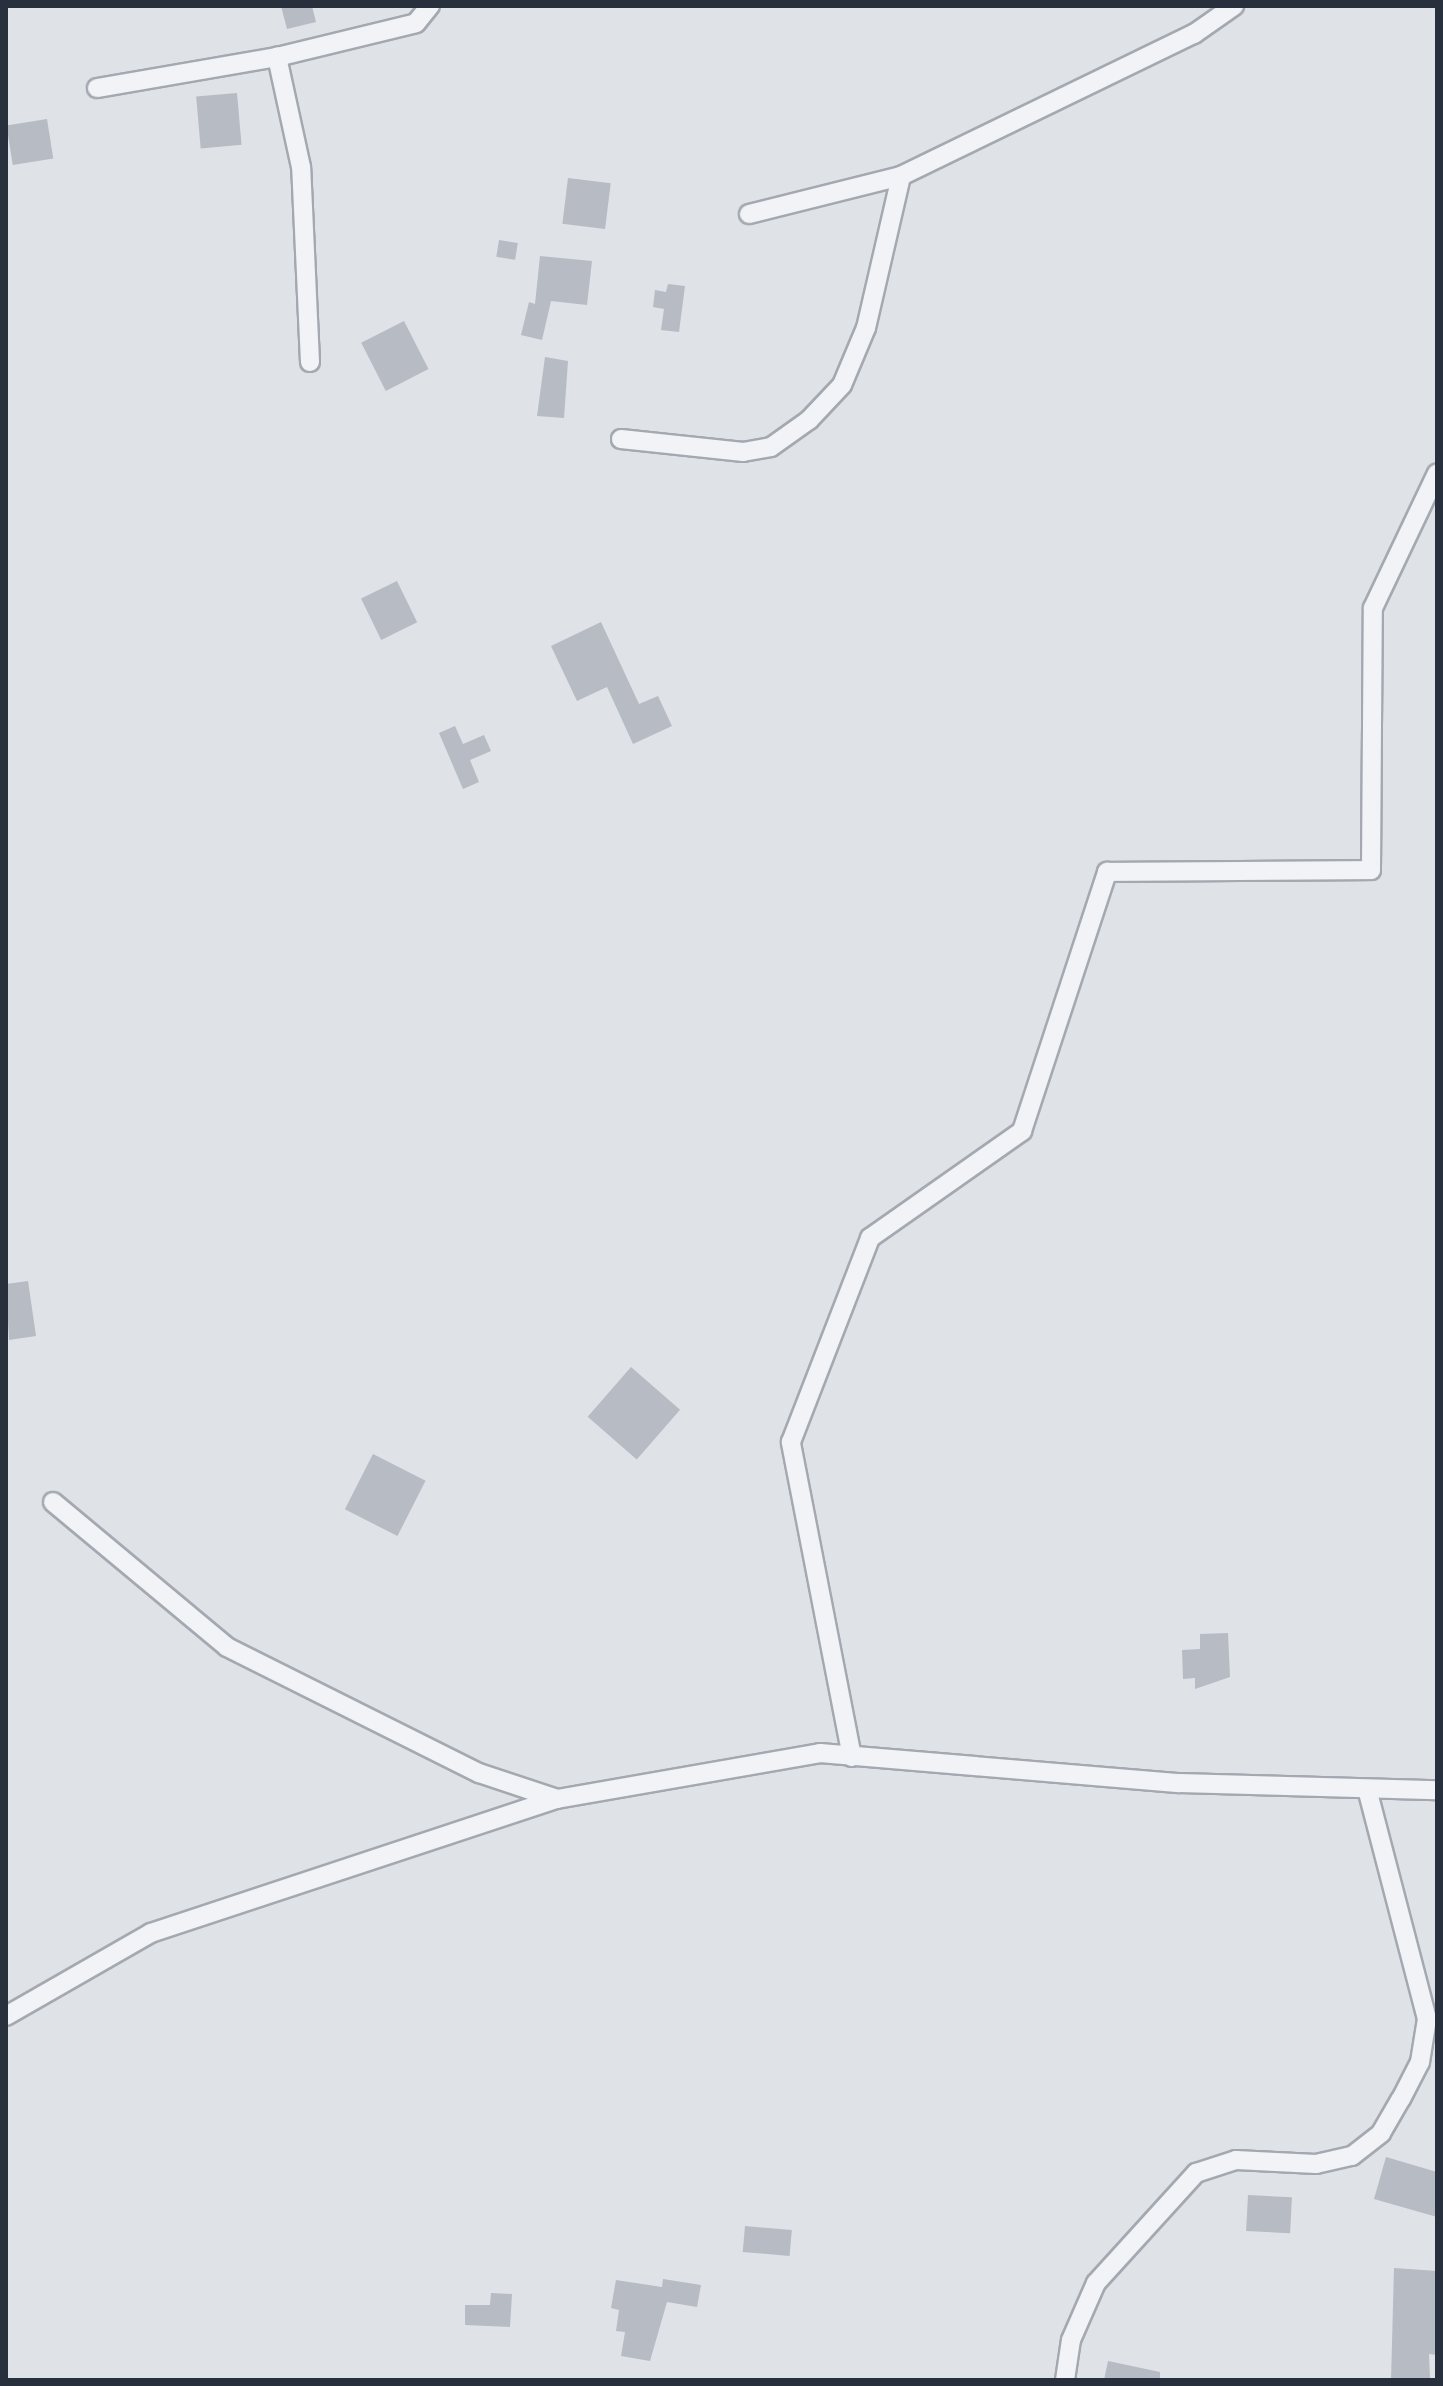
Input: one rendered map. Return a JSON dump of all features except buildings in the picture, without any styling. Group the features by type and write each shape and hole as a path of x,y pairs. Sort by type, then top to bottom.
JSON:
{"street":[{"path":"97,88 277,57 416,23 430,6"},
{"path":"749,214 901,176 1194,34 1234,6"},
{"path":"277,57 301,167 310,362"},
{"path":"621,439 743,452 771,447 809,420 842,385 866,328 901,176"},
{"path":"852,1757 791,1442 870,1238 1022,1131 1107,872 1371,870 1373,608 1437,473"},
{"path":"53,1502 227,1647 479,1773 557,1799"},
{"path":"6,2016 151,1933 557,1799 677,1773 820,1753 1180,1783 1437,1790"},
{"path":"1065,2380 1071,2340 1096,2283 1196,2173 1236,2160 1316,2164 1352,2156 1381,2133 1420,2062 1427,2019 1367,1789"}]}
